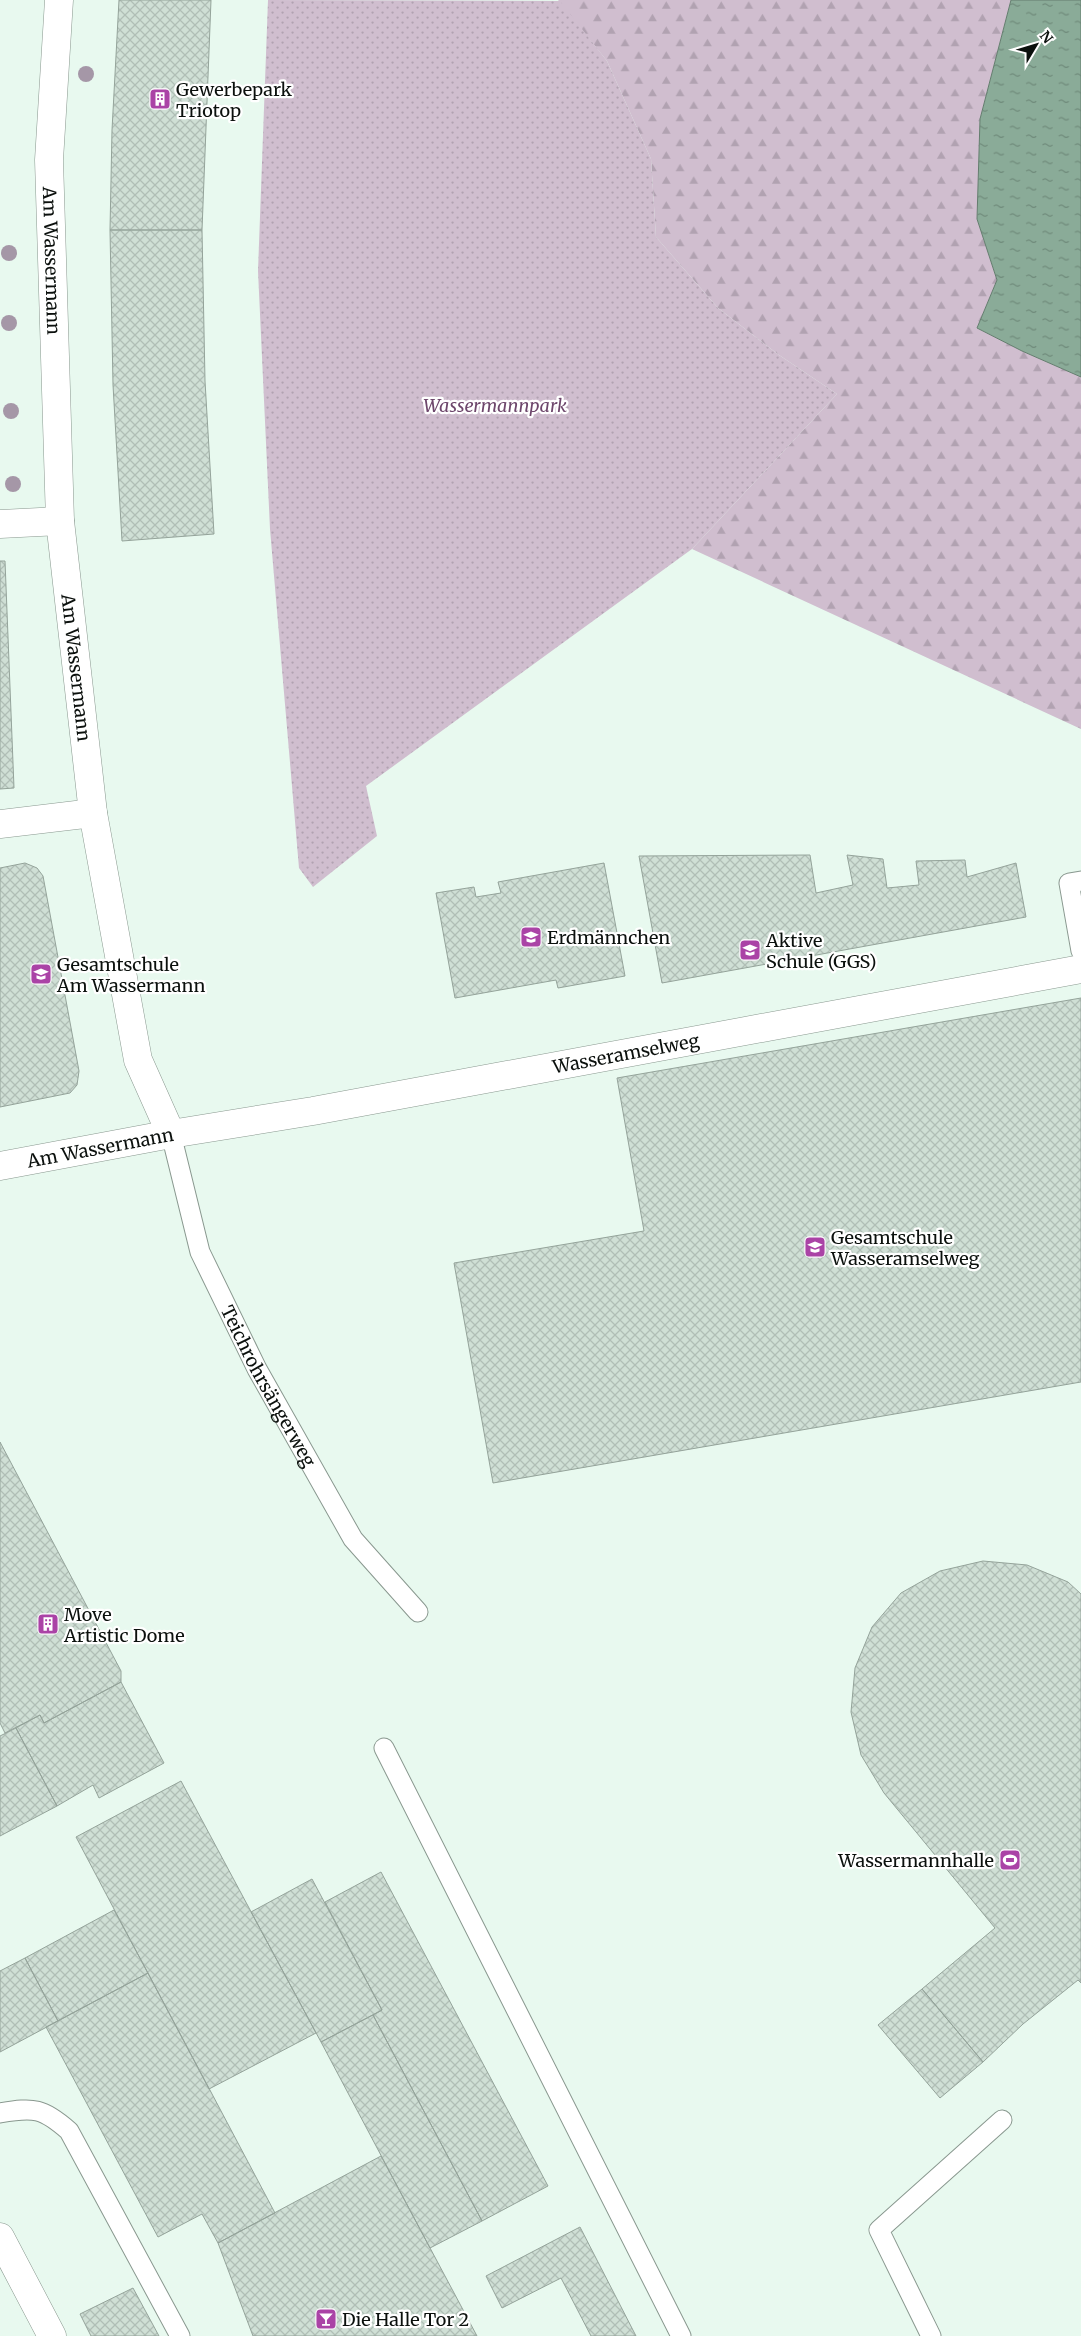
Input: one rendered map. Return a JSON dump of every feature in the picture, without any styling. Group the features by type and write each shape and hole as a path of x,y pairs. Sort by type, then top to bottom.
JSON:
{"street":[{"name":"Am Wassermann","path":"0,1166 171,1134 138,1060 93,813 60,521 49,160 59,0"},
{"path":"0,524 60,521"},
{"path":"0,824 93,813"},
{"name":"Wasseramselweg","path":"171,1134 323,1109 1081,969"},
{"path":"0,2237 52,2336"}],"lane":[{"path":"1081,881 1069,883 1081,950"},
{"name":"Teichrohrsängerweg","path":"171,1134 200,1252 257,1369 353,1539 418,1612"},
{"path":"384,1748 681,2336"},
{"path":"0,2113 28,2108 52,2116 69,2131 180,2336"},
{"path":"931,2336 879,2230 1002,2120"}],"green space":[{"name":"Wassermannpark","path":"268,0 560,1 607,61 651,159 656,237 718,308 779,355 837,394 692,549 366,786 377,836 313,887 299,868 270,529 258,271"},
{"path":"558,0 1011,0 980,119 977,219 997,280 977,328 1022,351 1081,377 1081,729 692,549 837,394 779,355 718,308 656,237 651,159 607,61"}],"water":[{"path":"1011,0 1081,0 1081,377 1022,351 977,328 997,280 977,219 980,119"}],"building":[{"name":"Gewerbepark Triotop","path":"119,0 211,0 202,230 110,230 112,130"},
{"path":"110,230 202,230 205,381 214,534 122,541 113,385"},
{"path":"0,561 5,561 14,788 0,789"},
{"name":"Aktive Schule (GGS)","path":"810,855 816,893 853,885 847,855 883,859 887,888 919,885 916,861 965,860 967,877 1016,863 1026,917 662,983 639,856"},
{"name":"Gesamtschule Am Wassermann","path":"25,863 37,868 43,876 79,1071 77,1085 70,1093 0,1107 0,868"},
{"name":"Erdmännchen","path":"604,863 625,976 558,988 556,980 455,998 436,893 474,887 476,897 501,893 498,882"},
{"name":"Gesamtschule Wasseramselweg","path":"1081,998 1081,1382 493,1483 454,1263 644,1231 617,1078"},
{"name":"Move Artistic Dome","path":"0,1442 121,1671 121,1682 44,1723 40,1715 5,1733 0,1723"},
{"name":"Wassermannhalle","path":"983,1561 1027,1565 1068,1582 1081,1594 1081,1983 1078,1980 1023,2024 983,2062 922,1989 995,1928 884,1793 861,1755 851,1712 855,1668 872,1627 901,1593 940,1571"},
{"path":"121,1682 164,1763 99,1798 93,1785 57,1806 16,1728 40,1715 44,1723"},
{"path":"16,1728 57,1806 0,1836 0,1736"},
{"path":"181,1781 316,2033 209,2089 76,1837"},
{"path":"381,1872 548,2186 482,2221 373,2015 382,2010 325,1902"},
{"path":"312,1879 382,2010 321,2042 251,1912"},
{"path":"114,1910 148,1973 58,2021 25,1958"},
{"path":"25,1958 58,2021 0,2052 0,1971"},
{"path":"148,1973 275,2213 218,2243 202,2214 158,2237 46,2027"},
{"path":"922,1989 983,2062 940,2098 878,2025"},
{"path":"373,2015 482,2221 430,2248 321,2042"},
{"path":"381,2156 477,2336 253,2336 218,2243"},
{"path":"580,2227 636,2336 591,2336 561,2278 502,2308 486,2276"},
{"path":"133,2288 159,2336 91,2336 80,2314"}],"place":[{"name":"Gewerbepark Triotop","path":"160,99"},
{"name":"Erdmännchen","path":"531,937"},
{"name":"Aktive Schule (GGS)","path":"750,950"},
{"name":"Gesamtschule Am Wassermann","path":"41,974"},
{"name":"Gesamtschule Wasseramselweg","path":"815,1247"},
{"name":"Move Artistic Dome","path":"48,1624"},
{"name":"Wassermannhalle","path":"1010,1860"},
{"name":"Die Halle Tor 2","path":"326,2319"}]}
